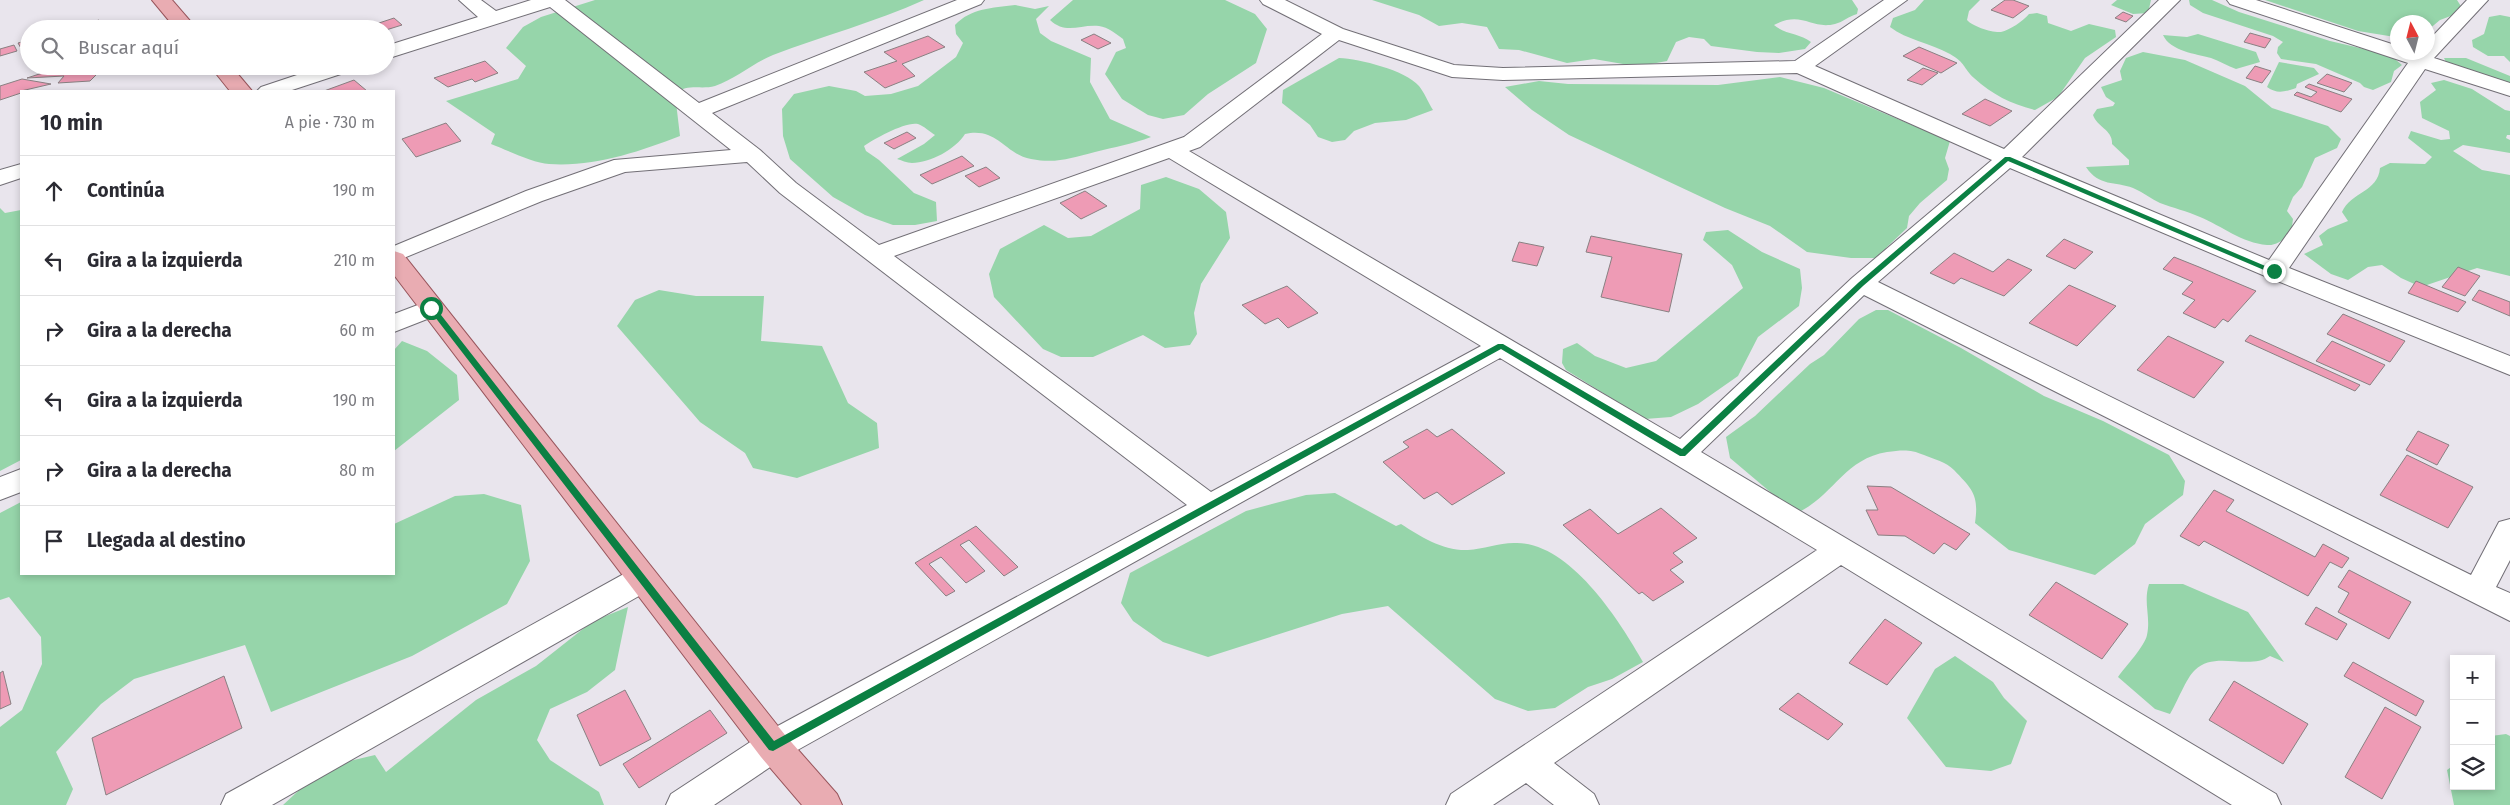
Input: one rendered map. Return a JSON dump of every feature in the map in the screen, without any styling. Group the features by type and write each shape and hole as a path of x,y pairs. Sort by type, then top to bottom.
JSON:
{"main road":[{"path":"162,0 179,20"},
{"path":"228,75 240,90"},
{"path":"395,260 773,746 824,805"}],"street":[{"path":"469,0 493,19"},
{"path":"395,50 552,0 752,155 788,188 1209,506"},
{"path":"696,112 974,0"},
{"path":"1270,0 1336,33 1452,71 1479,74 1800,67 2007,159 2274,271 2510,366"},
{"path":"1800,67 1897,0"},
{"path":"1682,454 1860,284 2007,159 2170,0"},
{"path":"2237,0 2510,90"},
{"path":"2274,271 2420,61 2478,0"},
{"path":"876,254 1192,142 1336,33"},
{"path":"271,90 318,75"},
{"path":"1170,149 1682,454 2263,805"},
{"path":"395,255 534,196 622,165 752,155"},
{"path":"0,178 20,172"},
{"path":"1860,284 2510,608"},
{"path":"395,324 431,308"},
{"path":"684,805 773,746 1501,346"},
{"path":"0,488 20,480"},
{"path":"2478,592 2510,530"},
{"path":"1464,805 1841,550"},
{"path":"239,805 642,578"},
{"path":"1527,762 1582,805"}],"green space":[{"path":"595,0 924,0 773,55 715,86 684,89 675,94 680,136 632,153 600,161 549,164 520,156 491,144 495,134 446,101 518,79 526,66 506,48 523,27 541,17"},
{"path":"1073,0 1225,0 1255,14 1267,29 1256,63 1208,94 1184,115 1163,119 1148,115 1122,99 1105,74 1116,52 1126,48 1123,39 1102,27 1068,28 1062,27 1050,20"},
{"path":"1372,0 1852,0 1858,9 1857,14 1835,24 1819,25 1792,19 1774,25 1783,31 1811,42 1805,49 1779,53 1757,52 1711,46 1704,39 1689,37 1676,42 1667,61 1651,64 1623,64 1594,59 1567,63 1519,50 1499,49 1487,27 1462,23 1439,26 1419,15"},
{"path":"1924,0 1980,0 1969,11 1967,20 1978,27 1993,31 2005,31 2029,14 2037,13 2047,16 2048,23 2071,31 2089,24 2115,30 2116,37 2085,58 2058,97 2035,110 2010,102 1995,94 1974,78 1959,60 1950,54 1904,35 1890,27 1893,18 1915,10"},
{"path":"2117,0 2151,0 2148,13 2133,14 2111,5"},
{"path":"2189,0 2212,0 2239,12 2330,41 2390,55 2390,60 2396,60 2402,65 2394,71 2391,82 2373,90 2316,64 2281,59 2277,53 2278,47 2283,42 2273,36 2203,13 2190,5"},
{"path":"2265,0 2457,0 2464,11 2440,20 2435,24 2435,15 2390,15 2390,36 2358,31"},
{"path":"1015,5 1035,9 1049,6 1036,19 1040,33 1051,41 1091,58 1090,82 1110,119 1151,137 1071,158 1048,161 1022,156 985,134 965,134 961,140 942,154 927,161 912,163 897,159 924,144 935,135 918,124 906,125 882,135 864,146 866,151 879,160 914,193 936,202 937,221 915,225 893,225 865,215 833,197 790,159 783,136 782,109 794,94 829,86 856,91 865,96 891,94 918,86 956,57 963,43 956,34 955,25 961,19 982,10"},
{"path":"2500,15 2510,17 2510,62 2504,56 2488,56 2473,47 2472,40 2484,34 2489,17"},
{"path":"2198,34 2256,52 2260,62 2236,69 2211,58 2177,48 2171,45 2163,35 2187,37"},
{"path":"2143,52 2185,60 2245,86 2272,108 2328,126 2341,139 2337,148 2315,158 2302,187 2293,197 2287,211 2293,219 2291,234 2274,244 2258,244 2241,238 2195,215 2160,203 2133,188 2102,181 2096,178 2086,167 2129,165 2129,160 2112,144 2110,135 2093,115 2097,109 2113,106 2115,103 2106,97 2101,87 2122,80 2120,71 2126,58"},
{"path":"1339,58 1382,66 1404,75 1419,86 1433,110 1406,120 1375,123 1354,131 1345,140 1332,142 1318,137 1310,125 1282,103 1283,90"},
{"path":"2444,58 2466,58 2510,76 2510,86 2449,68"},
{"path":"2279,62 2314,68 2319,74 2297,84 2296,88 2274,91 2267,87"},
{"path":"1780,77 1824,88 1950,141 1945,158 1949,169 1947,180 1920,203 1909,216 1907,228 1887,247 1880,258 1851,258 1807,252 1770,226 1725,208 1569,135 1532,110 1505,87 1539,81 1568,84 1718,85"},
{"path":"2444,80 2472,89 2505,110 2510,111 2510,135 2507,135 2506,138 2510,140 2510,153 2463,145 2453,151 2482,170 2510,175 2510,276 2477,268 2421,287 2401,278 2382,265 2368,267 2348,280 2331,274 2304,254 2323,245 2319,236 2328,229 2348,221 2342,212 2346,205 2374,182 2380,168 2390,163 2425,164 2432,157 2408,138 2411,131 2441,140 2450,139 2449,131 2422,118 2420,102 2436,90 2431,83"},
{"path":"1166,177 1199,189 1226,212 1230,238 1201,284 1194,313 1197,334 1190,345 1165,348 1143,335 1093,357 1061,357 1043,349 994,297 989,274 1000,249 1044,225 1068,238 1091,236 1140,209 1141,185"},
{"path":"0,208 5,213 20,210 20,461 0,471"},
{"path":"1728,230 1762,252 1800,269 1802,288 1799,306 1758,337 1738,376 1698,404 1671,417 1645,419 1566,370 1562,363 1563,349 1577,343 1595,356 1626,368 1656,361 1743,288 1732,265 1703,240 1706,232"},
{"path":"659,290 696,296 764,296 761,341 822,346 848,403 877,423 879,448 797,478 753,468 745,453 700,422 617,326 635,300"},
{"path":"1876,310 1888,310 1961,348 2044,396 2103,421 2169,455 2185,481 2183,495 2145,524 2135,544 2095,575 2009,550 1975,523 1975,499 1970,488 1954,470 1940,461 1910,451 1887,452 1861,462 1850,469 1813,504 1801,511 1782,502 1730,458 1726,437 1755,416 1810,364 1824,355 1859,319"},
{"path":"402,341 427,351 457,375 459,400 395,450 395,349"},
{"path":"1335,493 1396,526 1401,524 1441,546 1468,550 1517,543 1537,547 1556,556 1574,570 1607,606 1643,662 1612,679 1588,687 1555,708 1528,711 1495,699 1388,606 1342,614 1208,657 1163,642 1133,621 1121,603 1130,573 1246,511 1306,495"},
{"path":"484,494 521,505 530,561 507,604 412,656 271,712 245,645 134,679 101,704 56,752 73,789 66,805 0,805 0,727 22,710 42,664 41,637 9,597 0,600 0,513 20,503 20,575 395,575 395,524 455,496"},
{"path":"2149,584 2183,584 2248,612 2284,662 2270,656 2252,662 2212,661 2203,664 2188,679 2170,714 2155,709 2118,677 2139,650 2147,635 2147,591"},
{"path":"628,607 615,670 587,692 550,709 537,740 550,760 599,792 604,805 283,805 324,767 375,755 386,772 476,700 536,666 593,621"},
{"path":"1955,656 1993,682 2004,698 2027,721 2011,764 1991,771 1946,767 1907,718 1935,669"},
{"path":"2506,734 2510,736 2510,805 2454,805 2451,790 2495,790 2495,735"},
{"path":"2450,768 2450,785 2447,770"}],"building":[{"path":"2005,0 2013,0 2029,6 2013,18 1991,10"},
{"path":"2123,12 2133,16 2126,22 2115,18"},
{"path":"394,18 402,25 395,27 395,20 388,20"},
{"path":"2250,33 2271,39 2265,48 2244,42"},
{"path":"1094,34 1111,43 1098,49 1081,40"},
{"path":"928,36 945,47 902,64 915,76 885,88 864,72 897,61 884,52"},
{"path":"14,45 17,51 0,56 0,49"},
{"path":"1919,47 1957,63 1941,73 1903,56"},
{"path":"485,61 498,73 475,82 472,79 448,87 434,78"},
{"path":"2255,66 2271,71 2262,83 2246,78"},
{"path":"1923,68 1938,73 1922,85 1907,80"},
{"path":"2327,74 2352,83 2344,92 2317,83"},
{"path":"36,75 96,75 90,81 58,83 64,76 27,78"},
{"path":"22,79 51,84 20,90 20,93 0,100 0,86"},
{"path":"354,80 366,90 327,90"},
{"path":"2309,84 2352,99 2341,112 2294,95 2297,92 2311,97 2317,92 2305,87"},
{"path":"1985,99 2012,111 1990,126 1962,114"},
{"path":"446,123 461,141 416,157 402,139"},
{"path":"907,132 916,138 894,149 884,143"},
{"path":"962,156 974,166 932,184 920,175"},
{"path":"986,167 1000,178 979,187 965,176"},
{"path":"1085,191 1107,206 1081,219 1060,203"},
{"path":"1591,236 1682,254 1669,312 1601,297 1612,257 1586,252"},
{"path":"2064,239 2093,252 2075,269 2046,256"},
{"path":"1519,242 1544,247 1537,266 1512,261"},
{"path":"1954,253 1993,272 2008,259 2032,270 2004,296 1961,278 1954,284 1930,273"},
{"path":"2174,257 2256,291 2228,322 2223,319 2215,328 2183,313 2195,300 2182,294 2193,282 2163,269"},
{"path":"2458,267 2480,276 2465,296 2442,287"},
{"path":"2416,281 2466,302 2458,312 2408,293"},
{"path":"2069,285 2116,306 2077,346 2029,323"},
{"path":"1287,286 1318,313 1288,328 1278,318 1265,324 1242,305"},
{"path":"2479,290 2510,302 2510,316 2472,300"},
{"path":"2343,314 2405,341 2390,362 2327,334"},
{"path":"2250,335 2360,385 2355,391 2245,341"},
{"path":"2168,336 2224,362 2194,398 2137,370"},
{"path":"2332,341 2385,365 2370,385 2316,361"},
{"path":"1427,429 1437,437 1452,429 1505,473 1452,505 1437,492 1424,499 1383,462 1409,447 1403,442"},
{"path":"2418,431 2449,445 2437,465 2406,450"},
{"path":"2407,455 2473,487 2448,528 2380,495"},
{"path":"1867,486 1891,487 1970,534 1956,550 1944,543 1934,554 1905,536 1878,535 1866,510 1878,510"},
{"path":"2214,490 2234,500 2226,511 2315,557 2323,544 2349,558 2342,568 2330,562 2308,596 2204,541 2199,546 2180,536"},
{"path":"1661,508 1697,538 1673,553 1683,562 1670,570 1684,582 1653,601 1642,592 1639,594 1563,525 1590,509 1618,534"},
{"path":"976,526 1018,567 1004,576 969,540 960,545 985,571 966,583 941,557 929,564 955,591 946,596 915,563"},
{"path":"2349,570 2411,602 2389,639 2338,612 2349,593 2338,587"},
{"path":"2056,582 2128,624 2102,659 2029,615"},
{"path":"2316,607 2347,624 2337,640 2305,624"},
{"path":"1885,619 1922,643 1887,685 1849,663"},
{"path":"2353,662 2424,701 2416,716 2344,676"},
{"path":"3,671 11,704 0,709 0,673"},
{"path":"224,676 242,728 106,795 92,738"},
{"path":"2234,681 2308,724 2283,764 2209,720"},
{"path":"625,690 651,739 600,766 577,715"},
{"path":"1798,693 1843,724 1828,740 1779,709"},
{"path":"2385,707 2421,727 2382,799 2345,777"},
{"path":"710,710 727,733 639,788 623,764"}],"route":[{"path":"431,308 773,746 1501,346 1682,454 1860,284 2007,159 2274,271"}]}
